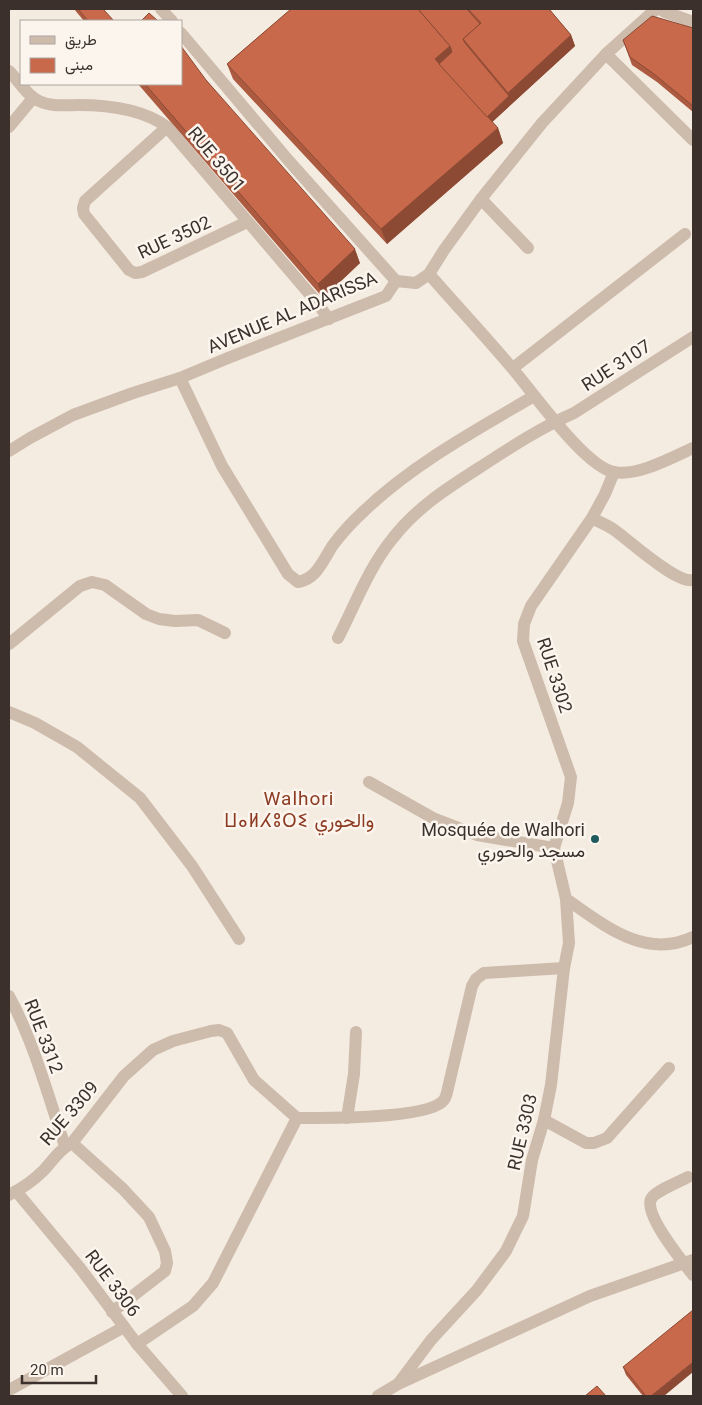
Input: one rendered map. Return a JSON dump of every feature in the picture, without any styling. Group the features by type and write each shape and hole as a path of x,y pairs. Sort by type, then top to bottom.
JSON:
{"street":[{"path":"161,9 171,20"},
{"path":"693,22 658,9 606,54 542,123 481,199 428,274 512,368 555,421 597,464 614,472 636,471 693,448"},
{"path":"182,34 289,161 396,281"},
{"path":"606,54 693,140"},
{"path":"9,71 20,83"},
{"path":"9,127 33,98 21,85"},
{"name":"RUE 3501","path":"33,98 40,102 63,106 80,105 128,111 146,115 167,127 330,319"},
{"name":"RUE 3502","path":"167,127 96,190 85,202 83,208 84,214 129,270 135,273 142,272 247,222"},
{"path":"481,199 528,248"},
{"path":"512,368 685,234"},
{"name":"AVENUE AL ADARISSA","path":"11,445 73,415 180,378 386,296 396,281 416,283 428,274"},
{"name":"RUE 3107","path":"338,638 374,565 392,539 413,515 439,494 470,474 555,421 574,413 693,337"},
{"path":"180,378 222,466 288,574 298,582 307,580 316,573 334,544 363,511 403,478 475,430 534,396"},
{"name":"RUE 3302","path":"554,848 568,803 572,777 523,641 524,624 531,606 592,518 614,472"},
{"path":"592,518 611,528 674,576 689,581 693,580"},
{"path":"9,644 80,586 92,582 105,586 146,614 159,619 175,621 198,620 225,633"},
{"path":"9,712 35,723 77,748 140,798 192,866 239,939"},
{"path":"369,782 433,818 476,834 554,848"},
{"name":"RUE 3303","path":"398,1384 431,1340 477,1290 506,1251 523,1216 532,1160 544,1120 551,1085 564,968 569,943 566,899 554,848"},
{"path":"566,899 611,930 645,944 671,945 693,937"},
{"path":"137,1344 193,1306 213,1283 297,1118 347,1118 410,1113 433,1108 444,1101 458,1050 472,986 476,979 484,973 564,968"},
{"name":"RUE 3312","path":"9,996 19,1013 68,1145"},
{"name":"RUE 3309","path":"13,1193 42,1171 68,1145 124,1076 153,1050 173,1041 211,1031 224,1031 227,1033 254,1080 297,1118"},
{"path":"347,1118 354,1074 356,1032"},
{"path":"544,1120 586,1143 594,1143 607,1138 669,1068"},
{"path":"68,1145 124,1190 149,1217 165,1251 167,1264 165,1271 112,1312"},
{"path":"688,1177 658,1193 652,1198 650,1208 659,1229 689,1262 693,1275"},
{"name":"RUE 3306","path":"13,1193 80,1268 137,1344 182,1396"},
{"path":"378,1396 398,1384 590,1296 689,1262"},
{"path":"9,1390 124,1327"}],"building":[{"path":"78,9 103,9 113,20 87,20"},
{"path":"291,9 418,9 450,46 435,59 498,128 381,229 227,64"},
{"path":"418,9 467,9 480,24 463,39 509,96 487,117 439,64 452,52 450,46"},
{"path":"468,9 549,9 571,35 508,93 463,39 481,23"},
{"path":"149,13 157,20 142,20"},
{"path":"652,16 693,28 693,106 630,57 623,40"},
{"path":"182,47 206,80 355,249 318,284 146,85 182,85"},
{"path":"693,1310 693,1362 651,1396 646,1396 623,1367"},
{"path":"597,1386 606,1396 585,1396"}],"place":[{"name":"Mosquée de Walhori مسجد والحوري","path":"595,839"}],"district":[{"name":"Walhori ⵡⴰⵍⵃⵓⵔⵉ والحوري","path":"299,809"}]}
